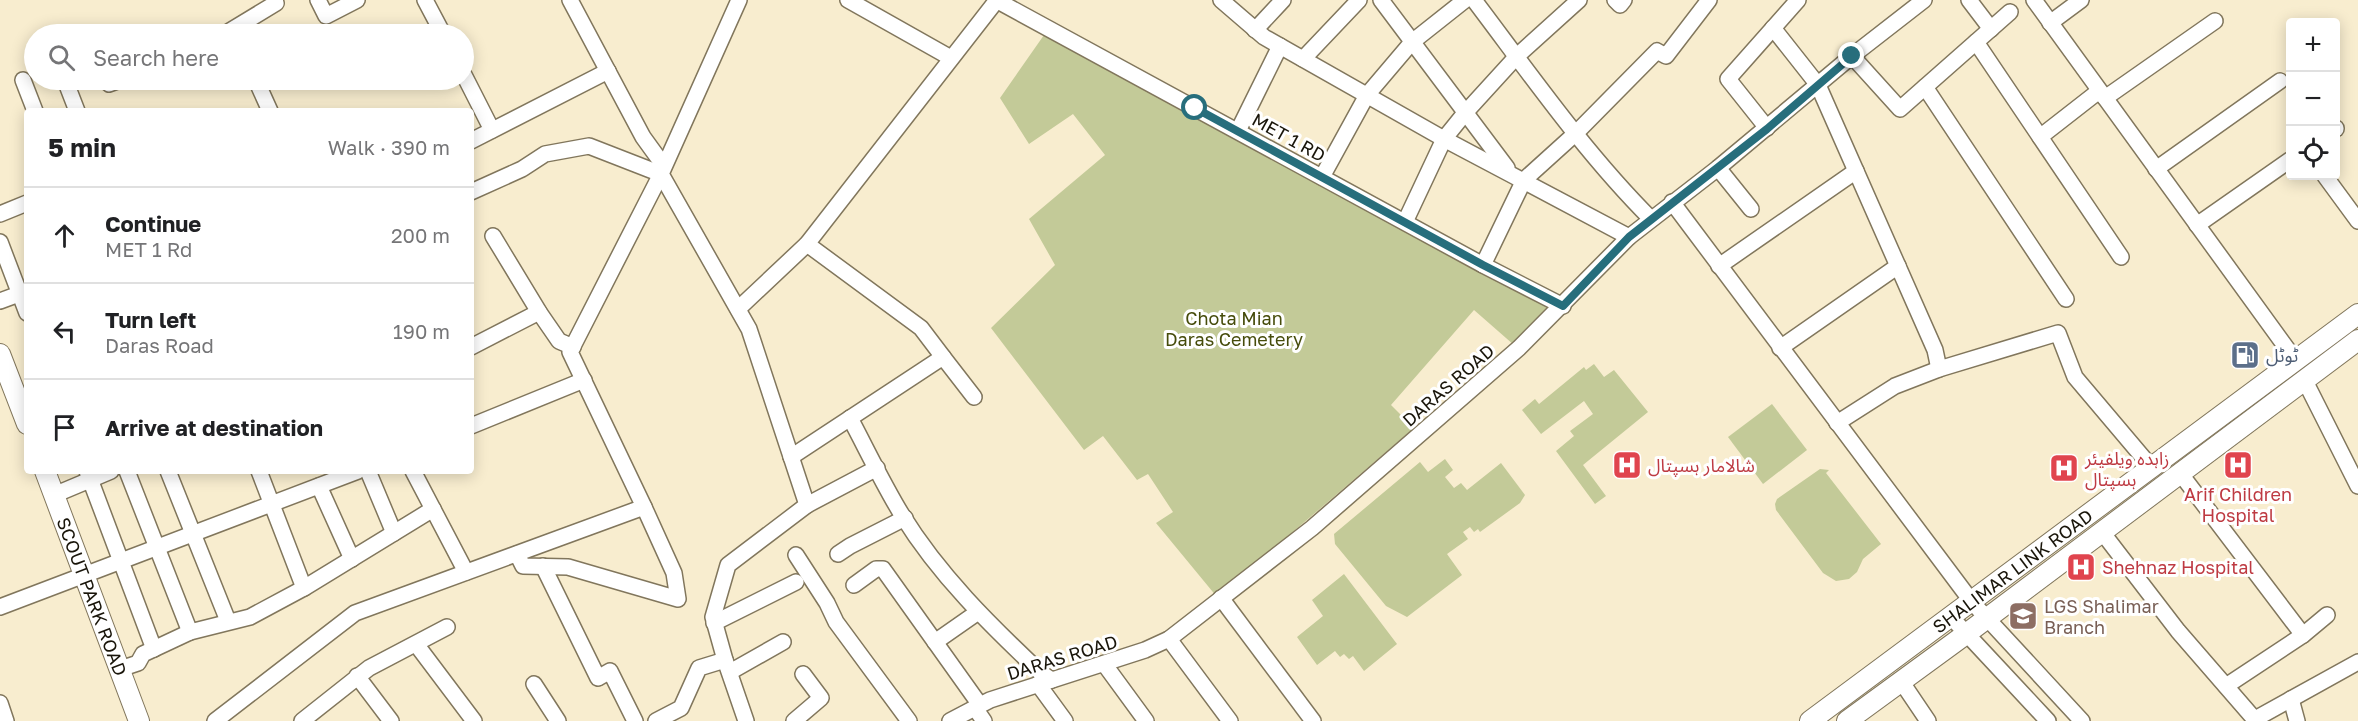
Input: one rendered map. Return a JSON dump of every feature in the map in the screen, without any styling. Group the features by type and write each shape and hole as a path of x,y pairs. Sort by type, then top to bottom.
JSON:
{"main road":[{"name":"SHALIMAR LINK ROAD","path":"1847,721 2180,473 2300,370 2358,314"},
{"name":"SHALIMAR LINK ROAD","path":"1810,721 2152,468 2300,370 2358,340"},
{"path":"0,354 20,384 24,407"},
{"name":"SCOUT PARK ROAD","path":"46,474 139,721"}],"street":[{"path":"318,0 326,16 357,0"},
{"path":"425,0 438,24"},
{"path":"570,0 749,328 807,505"},
{"path":"517,554 523,566 568,567 678,599 674,573 570,352 663,170 739,0"},
{"path":"848,0 951,58"},
{"path":"738,309 807,244 997,0"},
{"name":"MET 1 RD","path":"997,0 1483,265 1563,306"},
{"path":"1221,0 1255,30 1280,46 1444,139 1629,237"},
{"path":"1255,30 1283,0"},
{"path":"1303,59 1359,0"},
{"path":"1381,0 1509,172"},
{"path":"1322,177 1367,95 1412,42 1465,0"},
{"path":"1405,222 1444,139 1517,56 1580,0"},
{"path":"1615,0 1620,5 1624,0"},
{"path":"1483,265 1524,180 1576,133 1657,51 1666,56 1708,0"},
{"path":"1767,129 1728,79 1798,0"},
{"name":"DARAS ROAD","path":"950,721 977,706 1045,682 1105,665 1169,639 1312,528 1378,473 1519,348 1629,237 1767,129 1852,56 1906,5 1924,0"},
{"path":"1969,0 1991,29"},
{"path":"2034,0 2300,370 2358,486"},
{"path":"2050,23 2081,0"},
{"path":"244,24 278,1"},
{"path":"1481,2 1517,56 1576,133 1625,193 1651,219"},
{"path":"1852,56 1900,109 2010,12"},
{"path":"2040,137 2215,21"},
{"path":"1773,28 1818,84 1935,350 1939,369"},
{"path":"1976,42 2121,256"},
{"path":"1238,131 1280,46"},
{"path":"474,139 608,72"},
{"path":"2156,169 2280,81"},
{"path":"1925,87 2066,299"},
{"path":"27,90 34,108"},
{"path":"69,90 76,108"},
{"path":"261,90 269,108"},
{"path":"472,90 492,130"},
{"path":"474,191 522,169 545,154 589,146 663,170"},
{"path":"2197,225 2286,163"},
{"path":"1718,168 1751,209"},
{"path":"1719,266 1856,171"},
{"path":"2328,180 2358,221"},
{"path":"1672,202 1971,602 2082,721"},
{"path":"0,214 24,204"},
{"path":"493,236 559,341 573,347"},
{"path":"0,242 23,292 0,301"},
{"path":"807,244 921,328 974,397"},
{"path":"1780,348 1898,266"},
{"path":"474,345 539,312"},
{"path":"1837,423 1895,386 1939,369 2058,333 2075,377 2152,468"},
{"path":"791,457 943,357"},
{"path":"474,425 584,380"},
{"path":"850,418 904,518 978,612 1041,673 1065,721"},
{"path":"746,721 713,617 728,565 807,505 877,468"},
{"path":"2180,473 2303,635"},
{"path":"128,474 190,632"},
{"path":"169,474 228,621"},
{"path":"260,474 304,588"},
{"path":"0,607 350,474"},
{"path":"369,474 394,533"},
{"path":"415,474 466,572"},
{"path":"54,495 88,475 154,649"},
{"path":"319,486 352,559"},
{"path":"215,721 355,613 644,507"},
{"path":"120,669 138,663 143,654 190,632 250,617 304,588 433,509"},
{"path":"838,555 850,546 904,518"},
{"path":"2102,532 2178,631 2255,720 2358,662"},
{"path":"796,555 827,603 836,622 909,721"},
{"path":"543,566 598,678 610,671 635,721"},
{"path":"854,585 876,569 883,569 935,642 977,706 984,721"},
{"path":"714,623 796,582"},
{"path":"1221,598 1312,721"},
{"path":"935,642 978,612"},
{"path":"2226,686 2303,635 2327,615"},
{"path":"1951,617 2048,721"},
{"path":"308,719 369,668 447,627"},
{"path":"1169,639 1230,721"},
{"path":"656,721 675,716 699,668 727,666 783,642"},
{"path":"416,644 474,721"},
{"path":"1105,665 1146,721"},
{"path":"794,721 821,698 803,674"},
{"path":"357,676 391,721"},
{"path":"1901,681 1928,721"},
{"path":"534,684 558,721"},
{"path":"2291,699 2297,721"},
{"path":"0,703 6,721"}],"green space":[{"name":"Chota Mian Daras Cemetery","path":"1044,35 1556,306 1514,345 1474,310 1391,405 1414,428 1217,597 1156,523 1173,512 1148,474 1137,480 1103,436 1084,450 991,328 1055,265 1029,219 1105,155 1073,114 1029,144 1000,98"},
{"path":"1594,364 1604,377 1614,370 1648,412 1583,465 1606,496 1595,504 1556,451 1574,436 1570,431 1593,414 1584,401 1541,434 1522,410 1535,399 1539,404 1584,367 1586,370"},
{"path":"1772,404 1807,450 1763,484 1728,437"},
{"path":"1445,459 1453,470 1445,477 1454,488 1461,483 1467,490 1501,463 1525,495 1520,503 1480,532 1478,529 1474,532 1470,527 1463,532 1468,539 1447,554 1462,575 1407,617 1386,606 1335,544 1334,534 1420,462 1428,472"},
{"path":"1820,469 1829,470 1826,473 1881,544 1863,559 1857,572 1849,579 1836,581 1823,573 1776,510 1777,499"},
{"path":"1344,574 1397,644 1364,671 1353,656 1349,659 1344,654 1340,657 1335,651 1317,665 1297,637 1323,616 1312,600"}],"place":[{"name":"ٹوٹل","path":"2245,355"},
{"name":"شالامار ہسپتال","path":"1627,465"},
{"name":"Arif Children Hospital","path":"2238,465"},
{"name":"زاہدہ ویلفیئر ہسپتال","path":"2064,468"},
{"name":"Shehnaz Hospital","path":"2081,567"},
{"name":"LGS Shalimar Branch","path":"2023,616"}],"route":[{"path":"1195,108 1563,306 1629,237 1767,129 1852,56"}]}
